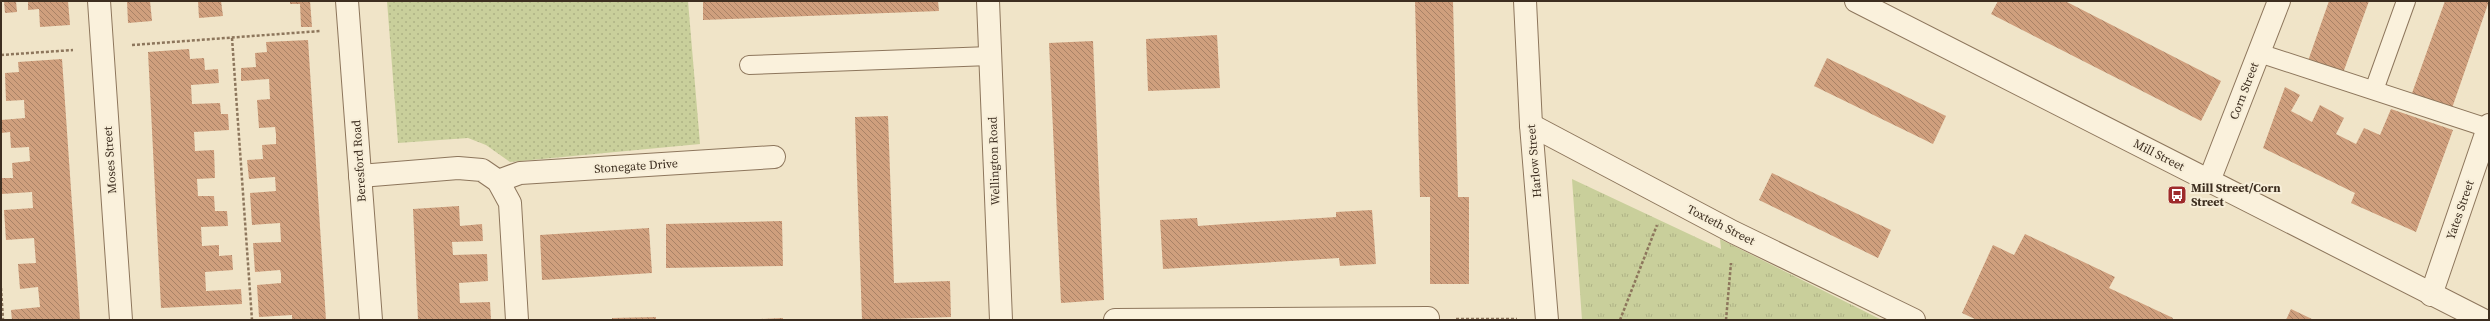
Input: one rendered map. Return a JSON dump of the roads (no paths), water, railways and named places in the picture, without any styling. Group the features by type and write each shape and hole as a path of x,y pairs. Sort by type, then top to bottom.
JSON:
{"street":[{"name":"Moses Street","path":"99,1 121,320"},
{"name":"Beresford Road","path":"347,1 371,320"},
{"name":"Wellington Road","path":"988,1 1001,320"},
{"name":"Harlow Street","path":"1525,1 1531,125 1547,320"},
{"name":"Mill Street","path":"1856,1 2431,295 2483,320"},
{"name":"Corn Street","path":"2209,181 2279,1"},
{"name":"Toxteth Street","path":"1531,125 1733,232 1914,320"},
{"name":"Yates Street","path":"2431,295 2488,127"},
{"name":"Stonegate Drive","path":"498,181 520,174 774,157"},
{"path":"360,176 458,168 482,170 498,181 510,203 517,320"},
{"path":"1115,320 1428,318"}],"lane":[{"path":"2374,90 2406,1"},
{"path":"2258,54 2488,127"},
{"path":"749,65 990,56"}],"place":[{"name":"Mill Street/Corn Street","path":"2177,195"}]}
